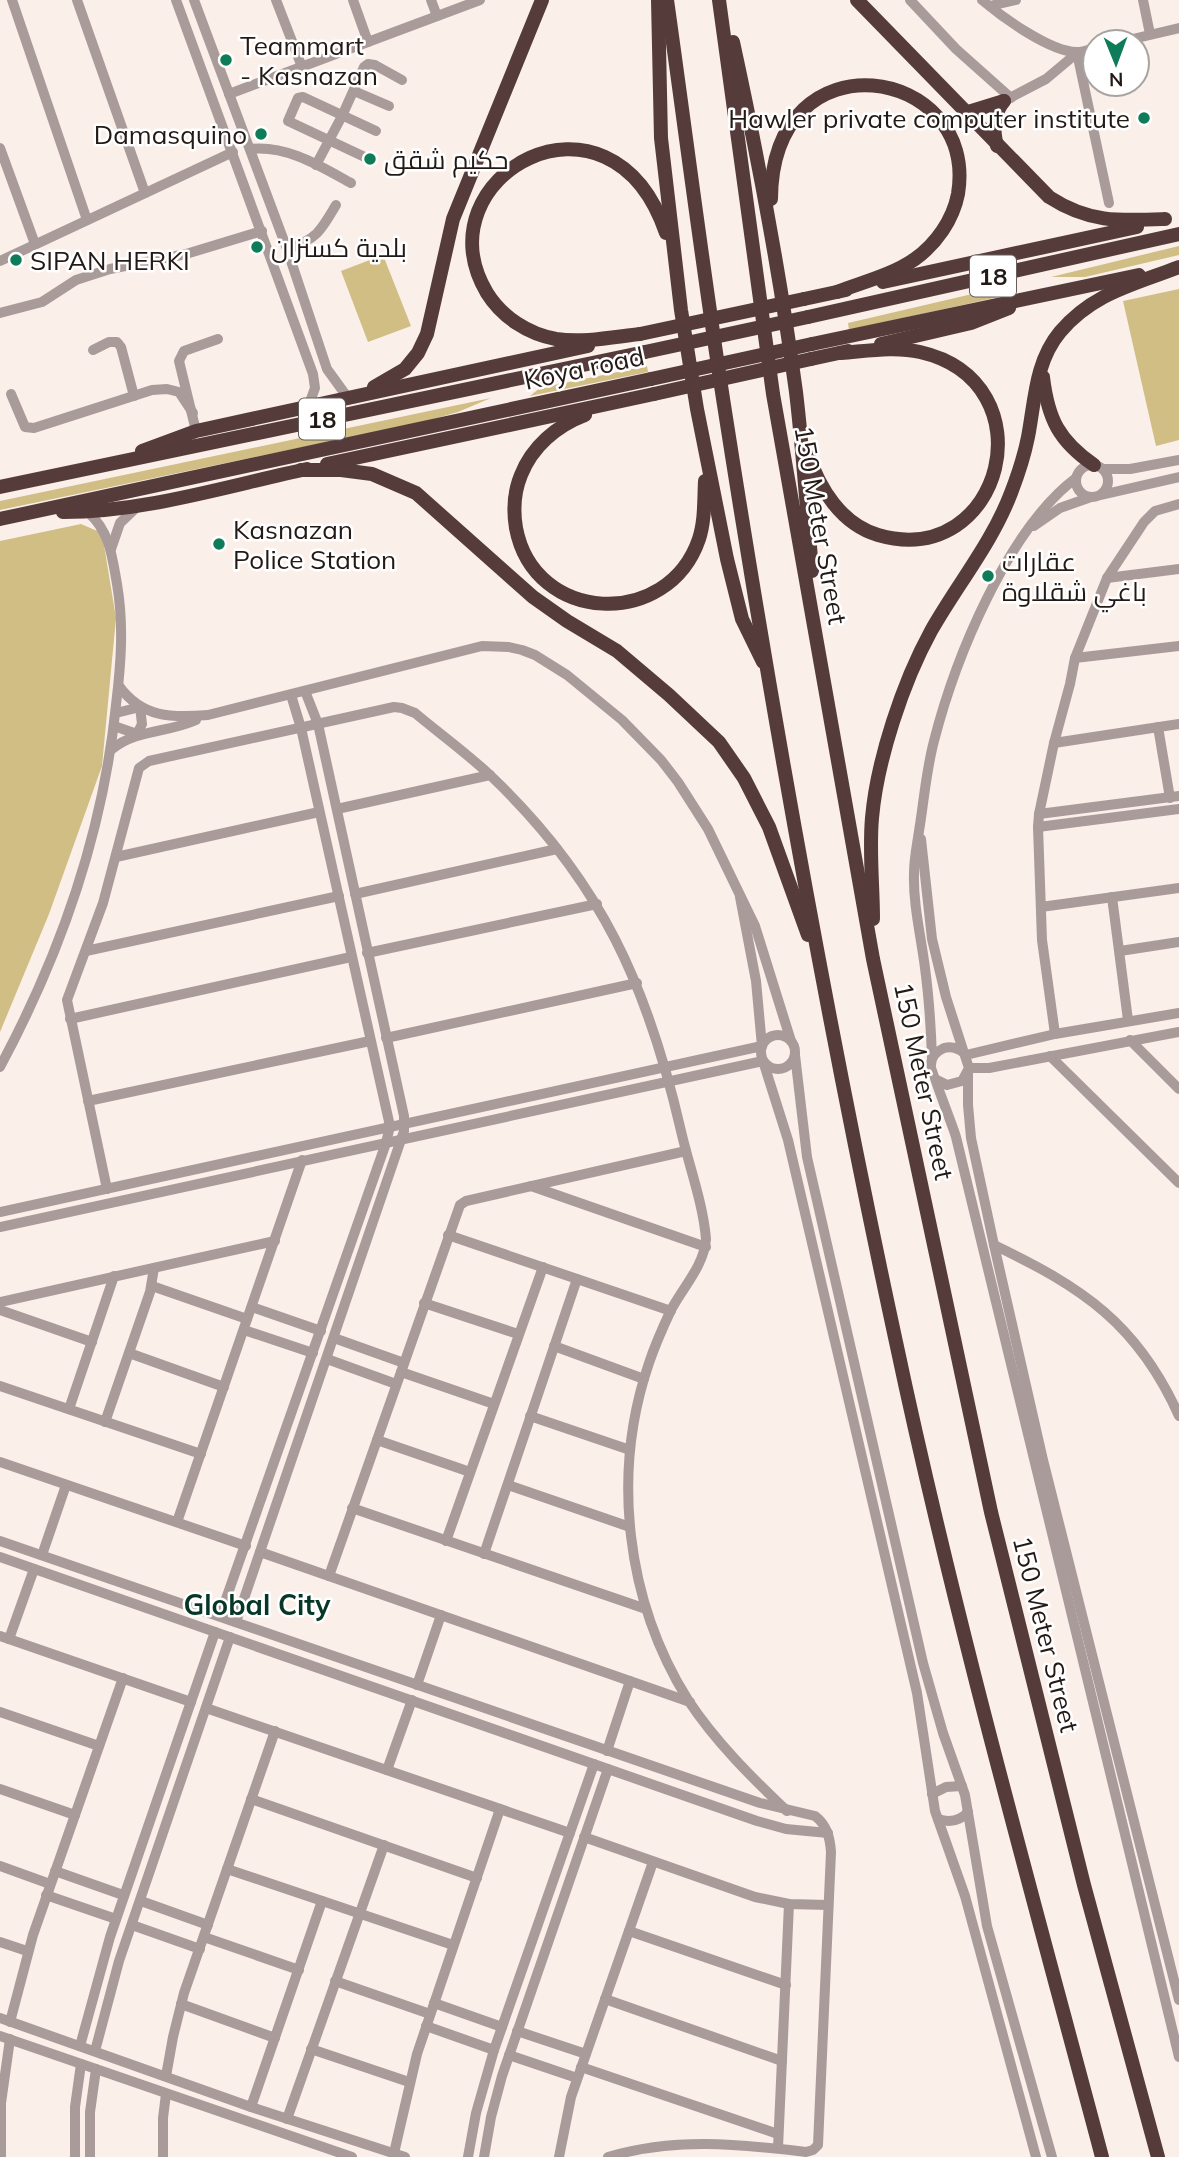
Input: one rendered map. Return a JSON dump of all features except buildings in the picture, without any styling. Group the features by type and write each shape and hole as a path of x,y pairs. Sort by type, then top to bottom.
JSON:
{"highway":[{"path":"350,398 397,375 412,362 423,344 431,324 453,219 542,0"},
{"path":"658,0 660,138 681,310 705,452 742,619 769,672"},
{"path":"667,0 724,405 769,672 821,972 896,1344 961,1624 1102,2157"},
{"path":"721,0 750,115 799,417 820,663"},
{"name":"150 Meter Street","path":"721,0 773,394 873,959 991,1512 1084,1885 1158,2157"},
{"path":"857,0 1040,189 1071,210 1107,220 1172,217"},
{"path":"770,235 771,180 776,153 790,123 807,106 828,93 843,88 873,85 903,92 929,109 947,132 957,158 959,185 951,216 931,246 918,257 902,267 837,292"},
{"path":"965,113 1007,100"},
{"path":"998,146 995,124 998,111 1007,100"},
{"path":"640,334 570,340 539,334 511,320 490,297 477,270 473,240 479,211 495,183 521,161 553,150 587,151 615,161 638,180 660,216 675,260"},
{"path":"120,461 160,443 197,431 1172,217"},
{"name":"Koya road","path":"0,486 645,352 1179,234"},
{"path":"873,959 872,818 883,755 930,633 991,535 1009,498 1025,448 1041,365 1047,351 1058,334 1090,303 1179,267"},
{"name":"Koya road","path":"0,519 1179,267"},
{"path":"35,512 88,512 139,505 632,399 971,323 1029,298"},
{"path":"799,417 813,467 823,489 846,516 871,533 901,539 931,536 950,529 967,517 984,498 995,474 999,438 990,405 971,377 947,362 921,352 893,349 841,353"},
{"path":"1041,365 1045,396 1055,427 1068,445 1099,467"},
{"path":"632,399 564,425 544,440 522,472 515,496 517,533 532,565 554,588 583,602 621,604 656,592 675,577 690,559 702,528 705,452"},
{"path":"301,470 365,473 387,479 416,493 533,597 617,652 670,695 719,742 744,778 769,827 821,972"}],"street":[{"path":"12,0 87,220"},
{"path":"77,0 145,193"},
{"path":"176,0 315,381 314,395 308,407"},
{"path":"194,0 287,249 327,369 350,398"},
{"path":"276,0 302,66"},
{"path":"353,0 368,42"},
{"path":"431,0 437,16"},
{"path":"229,94 480,0"},
{"path":"910,0 1007,100 1046,79 1081,52"},
{"path":"986,3 1016,0"},
{"path":"1143,0 1149,28"},
{"path":"986,3 1054,47 1077,53"},
{"path":"1151,34 1179,28"},
{"path":"1077,53 1109,203"},
{"path":"316,165 364,67 368,64 375,65 402,80"},
{"path":"354,91 388,106"},
{"path":"369,159 289,122 298,98 303,97 376,131"},
{"path":"0,148 35,244"},
{"path":"250,149 273,148 351,183"},
{"path":"0,261 233,152"},
{"path":"287,249 319,234 336,205"},
{"path":"0,313 42,302 76,280 110,269 186,254 262,231"},
{"path":"197,431 179,365 180,357 184,351 218,339"},
{"path":"93,350 109,342 117,342 121,347 134,396"},
{"path":"11,394 25,427 34,428 152,390 167,389 179,392 193,413"},
{"path":"1179,460 1130,469 1099,467 1081,470 1076,478 1042,509 1025,535 987,599 948,694 933,743 923,791 914,892 926,971 931,1070 937,1080 956,1138 1179,2057"},
{"path":"1096,496 1108,485 1108,476 1099,467"},
{"path":"1025,535 1050,514 1096,496 1179,477"},
{"path":"1076,478 1078,488 1096,496"},
{"path":"1055,1034 1042,940 1038,827 1054,743 1075,657 1107,578 1144,522 1155,511 1179,504"},
{"path":"111,549 120,523 139,505"},
{"path":"0,1068 38,990 68,915 93,833 112,749 122,655 122,623 111,549 103,528 88,512"},
{"path":"1107,578 1179,569"},
{"path":"112,749 137,734 174,728 208,715 482,646 509,646 535,655 605,704 661,760 686,793 708,829 759,936 795,1055 807,1157 905,1583 932,1698 962,1786 987,1926 1052,2157"},
{"path":"1075,657 1179,646"},
{"path":"118,686 140,707 165,717 208,715"},
{"path":"236,1622 403,1139 404,1123 337,809 318,724 305,691"},
{"path":"220,1616 390,1126 301,728 291,695"},
{"path":"116,713 140,707"},
{"path":"137,734 142,724 140,707"},
{"path":"107,1188 70,1019 68,996 86,951 116,857 137,771 143,764 394,707 415,713 490,775 536,823 597,904 637,983 666,1066 705,1232 706,1247 701,1262 671,1311 644,1379 630,1450 630,1527 636,1568 646,1609 669,1665 690,1702 738,1762 786,1811"},
{"path":"1054,743 1179,724"},
{"path":"114,726 137,734"},
{"path":"1039,814 1174,797 1158,727"},
{"path":"337,809 490,775"},
{"path":"1038,827 1179,809"},
{"path":"116,857 319,812"},
{"path":"920,829 925,892 934,948 969,1070 971,1138 994,1245 1043,1460 1179,2000"},
{"path":"355,894 557,849"},
{"path":"1041,907 1179,888"},
{"path":"86,951 339,896"},
{"path":"740,897 756,981 763,1060 788,1140 917,1693 932,1794 965,1896 1036,2157"},
{"path":"1112,897 1128,1020"},
{"path":"367,953 597,904"},
{"path":"1120,951 1179,942"},
{"path":"70,1019 351,957"},
{"path":"386,1038 637,983"},
{"path":"965,1054 1128,1020 1179,1013"},
{"path":"937,1080 947,1085 958,1084 969,1070 1179,1032"},
{"path":"0,1212 762,1046 768,1038 778,1035 791,1041"},
{"path":"1130,1040 1179,1089"},
{"path":"88,1101 370,1041"},
{"path":"932,1058 947,1047 959,1049 965,1054"},
{"path":"763,1060 771,1068 781,1069 790,1064 795,1055"},
{"path":"1051,1056 1179,1183"},
{"path":"0,1227 763,1060"},
{"path":"329,1576 448,1235 463,1202 686,1152"},
{"path":"177,1522 302,1160"},
{"path":"531,1186 706,1247"},
{"path":"448,1235 671,1311"},
{"path":"0,1301 275,1241"},
{"path":"994,1245 1039,1266 1113,1318 1135,1341 1179,1416"},
{"path":"446,1541 543,1267"},
{"path":"105,1422 152,1286 153,1268"},
{"path":"69,1409 114,1276"},
{"path":"484,1554 577,1279"},
{"path":"152,1286 313,1353"},
{"path":"424,1303 519,1334"},
{"path":"251,1307 321,1331"},
{"path":"0,1310 92,1342"},
{"path":"334,1338 495,1404"},
{"path":"554,1346 644,1379"},
{"path":"129,1353 224,1387"},
{"path":"327,1359 396,1384"},
{"path":"0,1386 201,1454"},
{"path":"1170,1397 1179,1424"},
{"path":"530,1416 630,1450"},
{"path":"377,1440 470,1472"},
{"path":"0,1462 246,1546"},
{"path":"42,1555 66,1485"},
{"path":"508,1485 630,1527"},
{"path":"352,1508 646,1609"},
{"path":"0,1541 607,1751 786,1811 815,1816 822,1822 828,1833 831,1852 819,2141 816,2148 806,2152 726,2144 680,2143 608,2157"},
{"path":"260,1552 690,1702"},
{"path":"0,1557 764,1823 801,1831 828,1833"},
{"path":"34,1569 4,1637 191,1702"},
{"path":"417,1685 441,1615"},
{"path":"80,2046 123,1895 215,1632"},
{"path":"95,2051 111,1987 230,1637"},
{"path":"123,1678 5,2020 251,2107 400,2155 409,2082 500,1809"},
{"path":"607,1751 630,1681"},
{"path":"387,1770 412,1700"},
{"path":"206,1707 570,1833"},
{"path":"485,1726 491,1710"},
{"path":"0,1712 99,1746"},
{"path":"166,2076 181,2004 275,1731"},
{"path":"468,2157 476,2113 494,2050 594,1764"},
{"path":"484,2157 491,2118 509,2055 608,1769"},
{"path":"932,1794 946,1787 962,1786"},
{"path":"0,1789 75,1815"},
{"path":"251,1799 477,1878"},
{"path":"938,1819 952,1821 968,1812"},
{"path":"584,1837 755,1897 789,1904 828,1905"},
{"path":"287,2119 384,1845"},
{"path":"558,2157 565,2117 579,2072 653,1862"},
{"path":"0,1866 116,1919"},
{"path":"228,1868 453,1945"},
{"path":"55,1871 123,1895"},
{"path":"141,1900 208,1925"},
{"path":"251,2107 323,1901"},
{"path":"778,2148 789,1904"},
{"path":"132,1925 200,1949"},
{"path":"629,1931 786,1985"},
{"path":"204,1937 299,1970"},
{"path":"0,1942 27,1951"},
{"path":"335,1981 502,2027"},
{"path":"605,1999 782,2061"},
{"path":"181,2004 275,2038"},
{"path":"426,2026 494,2050"},
{"path":"517,2031 586,2054"},
{"path":"1,2157 5,2037 352,2157"},
{"path":"311,2049 409,2082"},
{"path":"509,2055 579,2072 779,2134"},
{"path":"75,2157 76,2094 81,2064"},
{"path":"90,2157 90,2112 96,2069"},
{"path":"163,2157 166,2094"}],"shaded area":[{"path":"1179,246 1179,255 1085,277 1051,277"},
{"path":"383,255 411,326 368,342 341,271"},
{"path":"1179,289 1179,440 1156,446 1123,301"},
{"path":"985,291 1008,295 849,330 848,323"},
{"path":"647,366 648,372 530,396 540,388"},
{"path":"491,398 458,412 423,422 0,510 0,501"},
{"path":"81,524 102,533 116,618 102,766 49,914 0,1032 0,541"}],"place":[{"name":"Teammart - Kasnazan","path":"226,60"},
{"name":"Hawler private computer institute","path":"1144,118"},
{"name":"Damasquino","path":"261,134"},
{"name":"حكيم شقق","path":"370,159"},
{"name":"بلدية كسنزان","path":"257,247"},
{"name":"SIPAN HERKI","path":"16,260"},
{"name":"Kasnazan Police Station","path":"219,544"},
{"name":"عقارات باغي شقلاوة","path":"988,576"}],"district":[{"name":"Global City","path":"257,1604"}]}
